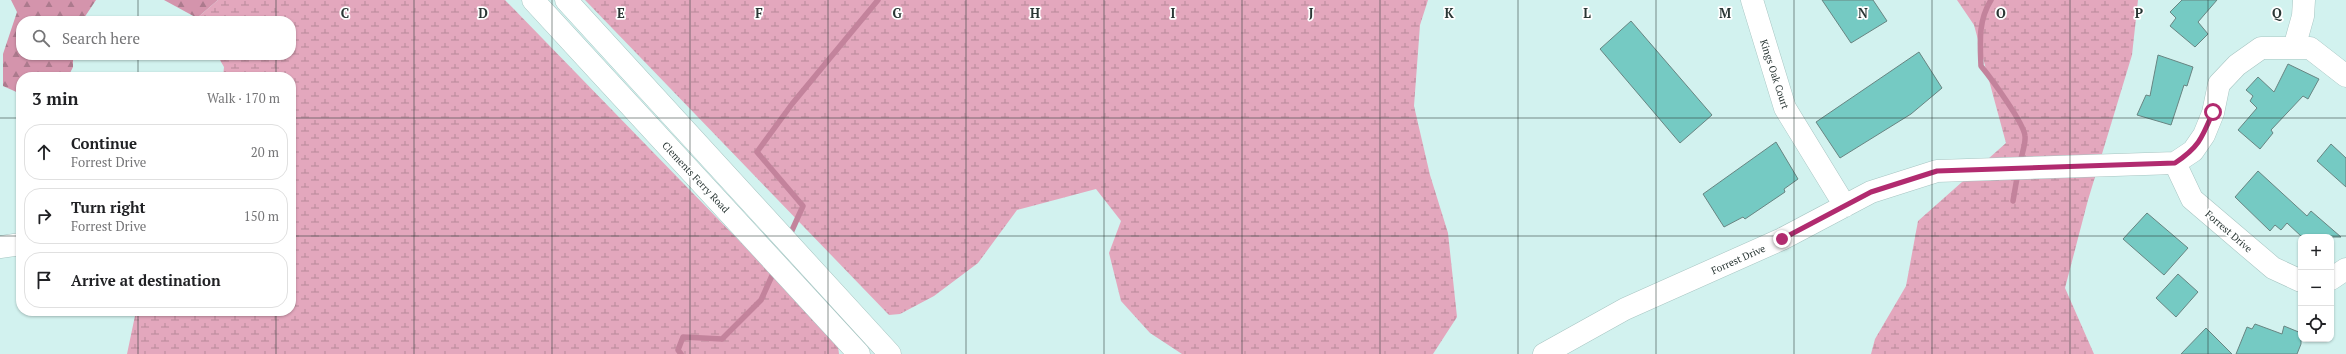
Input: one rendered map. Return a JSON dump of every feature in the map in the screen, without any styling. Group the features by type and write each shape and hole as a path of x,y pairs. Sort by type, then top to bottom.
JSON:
{"street":[{"name":"Clements Ferry Road","path":"533,0 859,354"},
{"path":"566,0 890,354"},
{"name":"Kings Oak Court","path":"1752,0 1785,108 1845,206"},
{"path":"2294,48 2303,16 2304,0"},
{"path":"2175,163 2193,151 2204,135 2213,112 2219,84 2237,65 2261,48 2310,48 2346,76"},
{"name":"Forrest Drive","path":"1544,354 1625,309 1782,239 1871,192 1937,171 2175,163 2192,199 2273,268 2298,280"},
{"path":"0,248 16,245"},
{"path":"2334,277 2346,268"}],"green space":[{"path":"11,0 96,0 85,16 16,16 16,60 73,60 73,67 70,72 16,72 16,92 3,86 3,54 17,12"},
{"path":"164,0 218,0 199,16 193,16"},
{"path":"218,0 505,0 825,329 838,346 839,354 127,354 135,316 296,316 296,72 224,72 224,67 220,60 296,60 296,16 199,16"},
{"path":"585,0 1428,0 1420,25 1414,106 1430,175 1448,233 1457,317 1433,354 1182,354 1150,333 1121,301 1109,253 1121,221 1096,189 1017,210 978,263 934,296 900,314 889,315"},
{"path":"1957,0 2138,0 2132,55 2088,200 2065,288 2094,354 1871,354 1875,339 1906,286 1918,221 2006,143 1974,25"}],"building":[{"path":"1822,0 1873,0 1887,21 1851,43"},
{"path":"2182,0 2217,0 2198,22 2208,34 2195,47 2170,26 2176,18 2170,12"},
{"path":"1631,21 1712,115 1680,143 1600,49"},
{"path":"1919,52 1942,88 1911,114 1840,158 1816,122"},
{"path":"2158,55 2193,67 2187,86 2184,85 2171,125 2137,115 2146,95 2150,96"},
{"path":"2288,64 2319,79 2308,99 2303,96 2271,130 2273,133 2260,149 2238,130 2257,108 2250,101 2253,96 2246,90 2258,77 2274,92"},
{"path":"1776,142 1798,179 1784,189 1785,192 1745,219 1743,217 1724,227 1703,194"},
{"path":"2331,144 2346,158 2346,187 2317,161"},
{"path":"2258,171 2307,216 2311,211 2341,237 2334,237 2334,234 2299,234 2287,223 2281,230 2275,225 2270,231 2235,197"},
{"path":"2147,213 2188,248 2164,275 2123,239"},
{"path":"2178,274 2198,292 2176,317 2156,298"},
{"path":"2255,324 2282,334 2284,326 2298,332 2298,342 2301,342 2301,344 2297,354 2236,354 2247,327 2252,329"},
{"path":"2206,328 2232,354 2181,354"}],"waterway":[{"path":"789,237 803,206 757,152 792,104 878,0"},
{"path":"1991,0 1982,24 1980,40 1981,66 2006,100 2023,130 2025,139 2020,164"},
{"path":"2013,201 2018,172"},
{"path":"681,354 678,350 683,337 722,339 761,300 775,269"}],"route":[{"path":"1782,239 1871,192 1937,171 2175,163 2193,151 2204,135 2213,112"}]}
